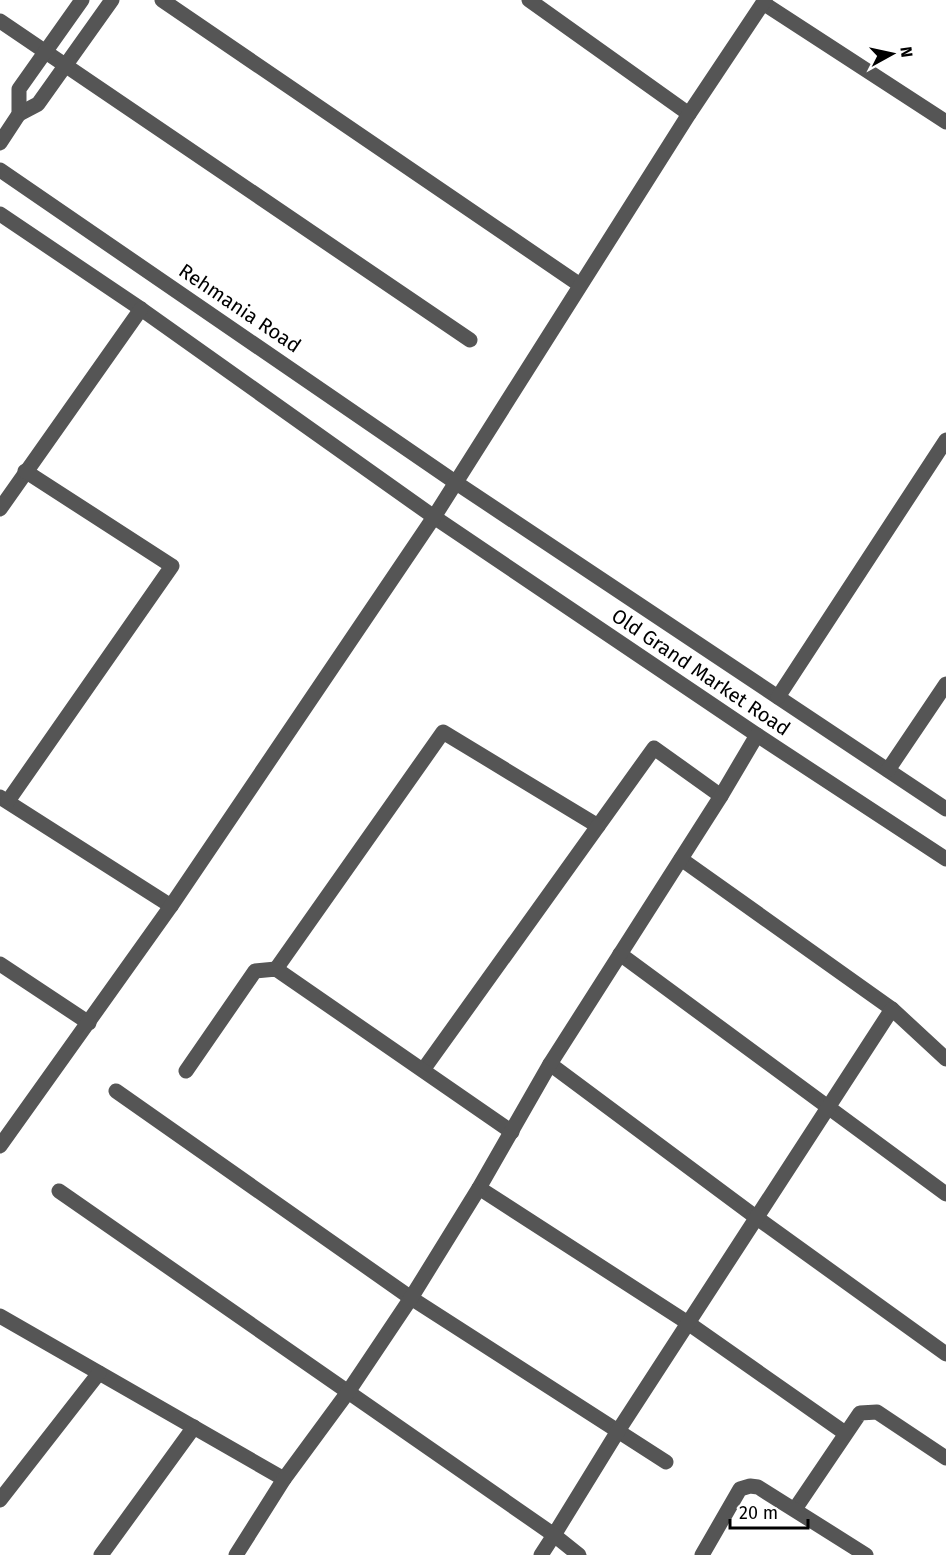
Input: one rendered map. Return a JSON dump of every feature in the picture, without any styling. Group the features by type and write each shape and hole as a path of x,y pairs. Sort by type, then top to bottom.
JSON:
{"street":[{"path":"19,114 19,89 82,0"},
{"path":"0,143 19,114 38,104 112,0"},
{"path":"162,0 580,285"},
{"path":"529,0 689,114"},
{"path":"0,1146 171,906 434,517 689,114 764,2 946,122"},
{"path":"0,21 470,340"},
{"name":"Rehmania Road","path":"0,170 455,482"},
{"path":"0,214 141,309 434,517"},
{"path":"0,509 141,309"},
{"path":"778,697 946,440"},
{"path":"25,471 172,566 4,799 171,906"},
{"name":"Old Grand Market Road","path":"455,482 946,809"},
{"name":"Old Grand Market Road","path":"434,517 757,735 946,859"},
{"path":"888,770 946,684"},
{"path":"276,969 443,732 598,826"},
{"path":"236,1555 284,1479 348,1392 411,1298 479,1188 550,1064 722,796 757,735"},
{"path":"423,1070 654,748 722,796"},
{"path":"681,859 892,1009 946,1059"},
{"path":"620,954 946,1194"},
{"path":"0,964 89,1023"},
{"path":"186,1071 255,971 276,969 512,1132"},
{"path":"542,1555 618,1431 892,1009"},
{"path":"550,1064 757,1218 946,1354"},
{"path":"116,1091 411,1298 666,1462"},
{"path":"479,1188 688,1323 845,1433"},
{"path":"59,1191 554,1535 579,1555"},
{"path":"0,1316 284,1479"},
{"path":"0,1500 99,1373"},
{"path":"795,1509 860,1413 877,1412 946,1458"},
{"path":"102,1555 194,1427"},
{"path":"702,1555 740,1489 750,1486 758,1487 795,1509 866,1555"}]}
